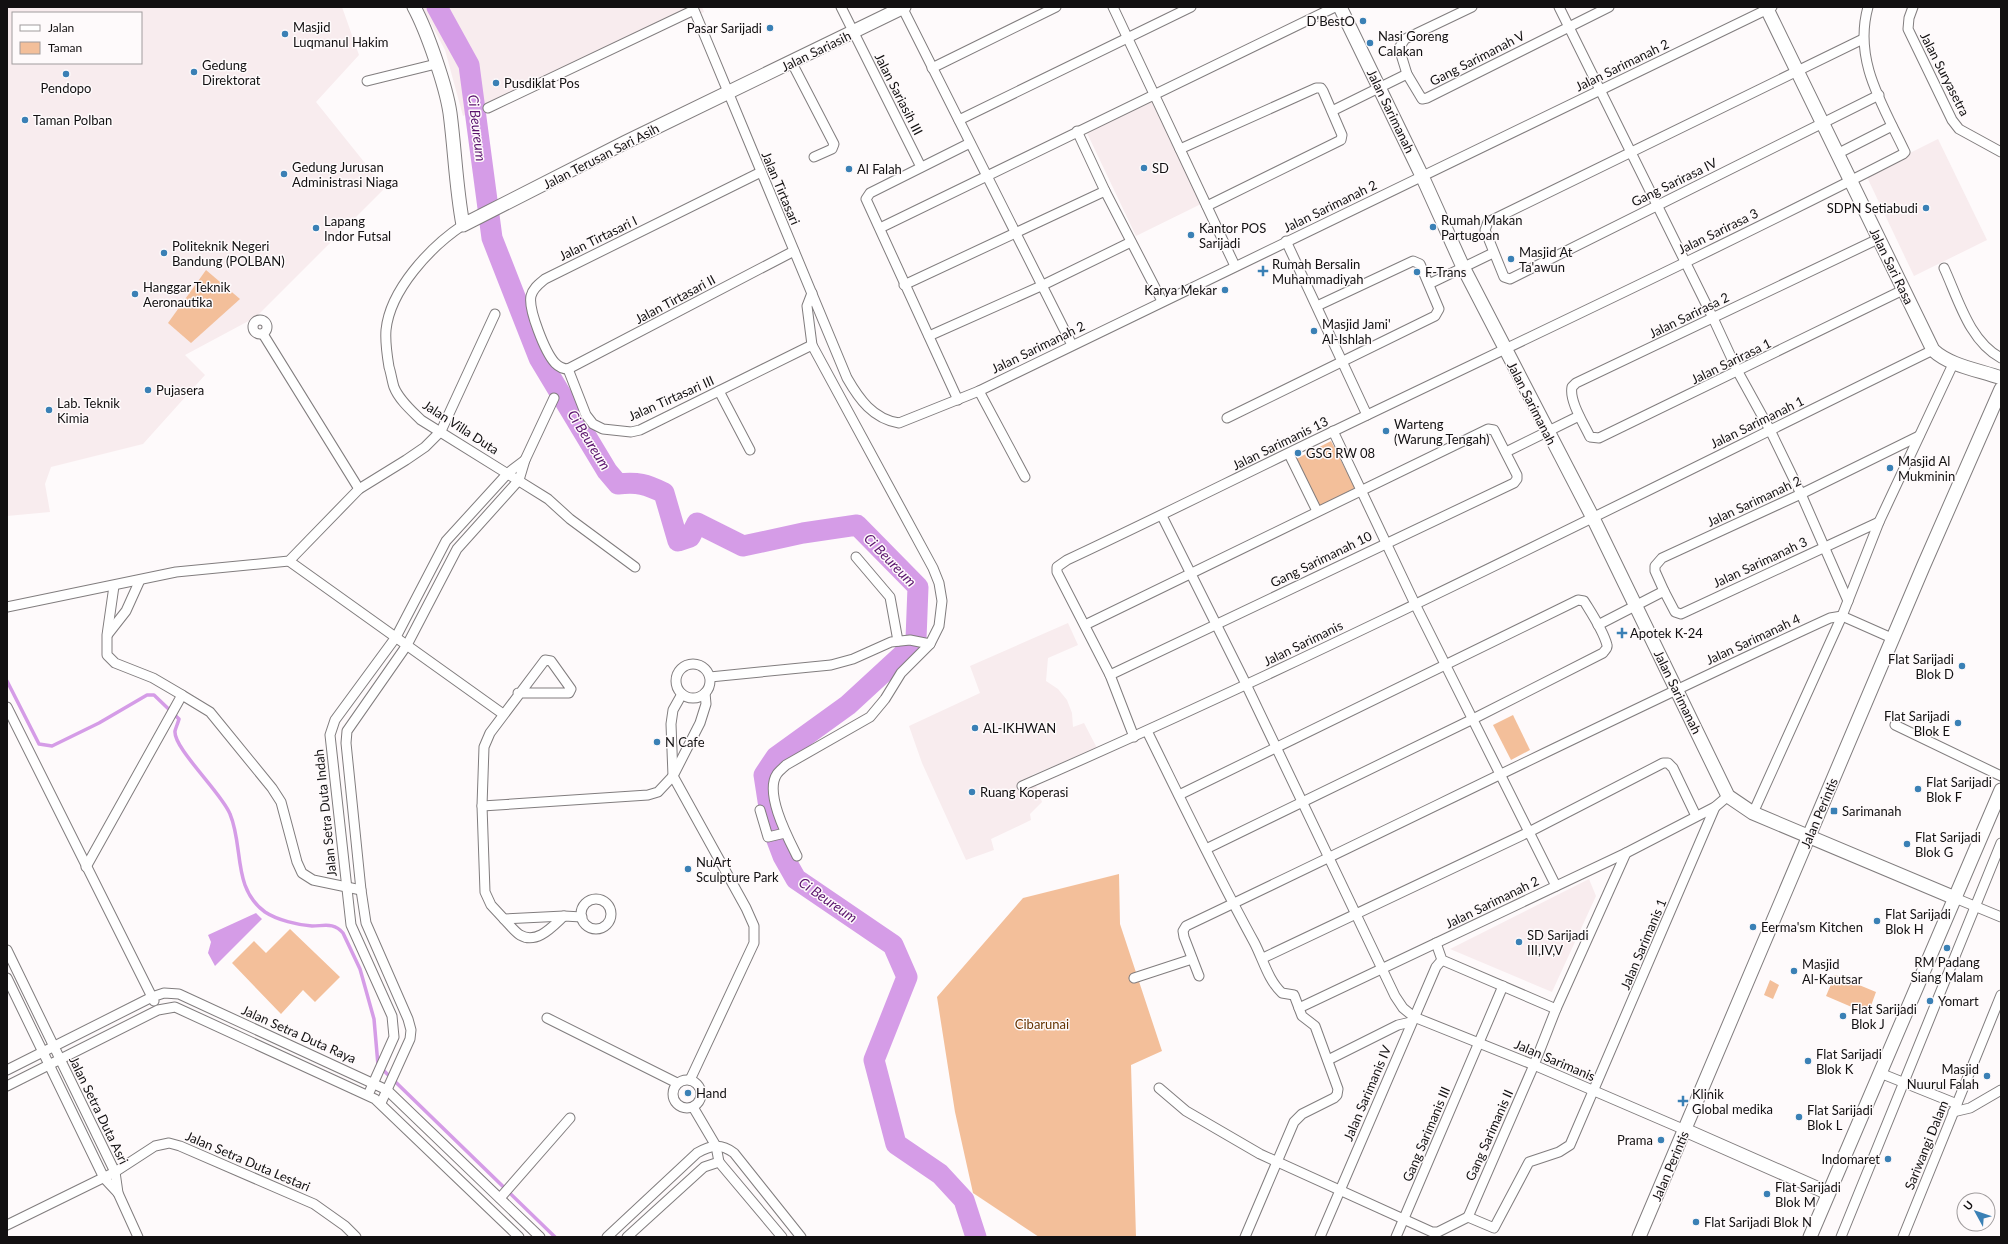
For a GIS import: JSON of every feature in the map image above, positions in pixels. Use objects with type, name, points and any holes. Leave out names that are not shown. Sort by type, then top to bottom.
[{"type":"street","points":[[414,7],[419,16],[436,64],[449,112],[463,225]]},
{"type":"street","name":"Jalan Sariasih III","points":[[841,7],[921,167]]},
{"type":"street","points":[[903,7],[932,68],[1072,345]]},
{"type":"street","name":"Jalan Sariasih","points":[[727,93],[853,33],[903,7]]},
{"type":"street","points":[[932,68],[1056,7]]},
{"type":"street","points":[[1112,7],[1235,266]]},
{"type":"street","points":[[959,120],[1191,7]]},
{"type":"street","points":[[880,228],[1154,93],[1335,7]]},
{"type":"street","name":"Jalan Sarimanah","points":[[1340,7],[1422,176],[1463,267],[1547,432],[1593,518],[1728,796]]},
{"type":"street","name":"Gang Sarimanah V","points":[[1472,7],[1405,39],[1399,48],[1407,74],[1422,98],[1427,98],[1607,7]]},
{"type":"street","points":[[1559,7],[1713,318],[1738,372],[1770,430],[1801,494],[1848,601]]},
{"type":"street","name":"Jalan Sarirasa 3","points":[[1505,350],[1905,153],[1892,126],[1867,65],[1863,39],[1868,7]]},
{"type":"street","name":"Jalan Suryasetra","points":[[1913,7],[1909,18],[1908,29],[1952,120],[1959,129],[2001,152]]},
{"type":"street","name":"Jalan Sari Rasa","points":[[1768,8],[1796,70],[1932,350]]},
{"type":"street","name":"Jalan Sarimanah 2","points":[[812,293],[847,378],[857,395],[879,417],[888,421],[899,423],[979,391],[1286,241],[1600,91],[1768,8]]},
{"type":"street","name":"Jalan Tirtasari","points":[[488,108],[694,10],[727,93],[812,293]]},
{"type":"street","name":"Gang Sarirasa IV","points":[[1863,39],[1796,70],[1488,222],[1485,230],[1493,253],[1504,277],[1510,279],[1879,95]]},
{"type":"street","points":[[792,62],[834,144],[832,149],[814,157]]},
{"type":"street","points":[[367,81],[436,64]]},
{"type":"street","points":[[1332,111],[1407,74]]},
{"type":"street","points":[[1180,149],[1316,88],[1322,89],[1342,135],[1340,140],[1207,206]]},
{"type":"street","name":"Jalan Terusan Sari Asih","points":[[463,225],[475,218],[496,210],[626,142],[727,93]]},
{"type":"street","points":[[1837,154],[1892,126]]},
{"type":"street","points":[[1077,131],[1105,191],[1162,301]]},
{"type":"street","points":[[958,400],[904,285],[867,201],[868,195],[970,143]]},
{"type":"street","name":"Jalan Tirtasari I","points":[[568,369],[560,367],[552,359],[538,328],[531,304],[534,290],[539,284],[552,276],[761,172]]},
{"type":"street","points":[[904,285],[1105,191]]},
{"type":"street","name":"Jalan Villa Duta","points":[[463,225],[438,245],[411,274],[398,294],[389,317],[386,331],[387,356],[394,388],[407,406],[421,420],[441,431],[548,499],[570,519],[635,567]]},
{"type":"street","name":"Jalan Sarirasa 2","points":[[1580,416],[1571,392],[1572,387],[1576,383],[1878,239]]},
{"type":"street","points":[[1286,241],[1367,415]]},
{"type":"street","points":[[929,336],[1041,286],[1131,242]]},
{"type":"street","name":"Jalan Tirtasari II","points":[[568,369],[794,251]]},
{"type":"street","points":[[1429,284],[1493,253]]},
{"type":"street","points":[[1227,418],[1435,316],[1439,309],[1420,264],[1413,261],[1317,306]]},
{"type":"street","points":[[1944,268],[1976,336],[1994,354],[2001,358]]},
{"type":"street","name":"Jalan Sarirasa 1","points":[[1580,416],[1590,436],[1599,438],[1738,372],[1903,290]]},
{"type":"street","points":[[797,856],[779,835],[774,783],[777,774],[786,765],[870,717],[885,699],[901,673],[930,644],[939,626],[942,601],[940,583],[933,568],[812,345],[807,306],[812,293]]},
{"type":"street","points":[[7,607],[176,572],[289,561],[359,489],[425,448],[441,431],[495,314]]},
{"type":"street","points":[[263,334],[359,489]]},
{"type":"street","name":"Jalan Tirtasari III","points":[[568,369],[586,415],[593,424],[603,429],[631,432],[640,430],[812,345]]},
{"type":"street","name":"Jalan Sarimanis 13","points":[[1085,625],[1057,572],[1057,567],[1067,560],[1162,516],[1333,431],[1505,350]]},
{"type":"street","points":[[1932,350],[1938,355],[1954,362],[2001,378]]},
{"type":"street","name":"Jalan Sarimanah 1","points":[[1593,518],[1932,350]]},
{"type":"street","points":[[1753,814],[1842,616],[1879,522],[1954,362]]},
{"type":"street","name":"Jalan Perintis","points":[[1639,1237],[1894,639],[1923,567],[2001,389]]},
{"type":"street","points":[[719,391],[750,450]]},
{"type":"street","points":[[979,391],[1025,477]]},
{"type":"street","points":[[381,1103],[410,1039],[411,1030],[408,1019],[366,923],[361,890],[346,743],[347,731],[407,645],[456,549],[518,480],[525,460],[554,398]]},
{"type":"street","points":[[1506,452],[1580,416]]},
{"type":"street","name":"Gang Sarimanah 10","points":[[1110,675],[1514,482],[1517,479],[1517,475],[1494,430],[1488,429],[1363,490]]},
{"type":"street","points":[[1333,431],[1363,490],[1415,604],[1556,886]]},
{"type":"street","name":"Jalan Sarimanah 2","points":[[1664,591],[1655,571],[1655,566],[1662,558],[1801,494],[1919,436]]},
{"type":"street","points":[[1289,454],[1317,511]]},
{"type":"street","name":"Jalan Setra Duta Indah","points":[[368,1095],[394,1037],[394,1027],[392,1016],[351,926],[330,735],[335,720],[396,637],[446,541],[508,473],[525,460]]},
{"type":"street","points":[[1134,737],[1110,675],[1085,625],[1317,511],[1363,490]]},
{"type":"street","points":[[1162,516],[1246,685],[1394,996],[1413,1019],[1398,1024],[1328,1060]]},
{"type":"street","name":"Jalan Sarimanis","points":[[1022,786],[1134,737],[1246,685],[1593,518]]},
{"type":"street","name":"Jalan Sarimanah 3","points":[[1664,591],[1675,612],[1681,614],[1879,522]]},
{"type":"street","points":[[856,557],[890,597],[898,641]]},
{"type":"street","points":[[289,561],[503,714]]},
{"type":"street","points":[[107,635],[126,611],[140,580]]},
{"type":"street","points":[[114,586],[107,635],[107,655],[114,663],[153,678],[210,712],[272,788],[281,802],[297,862],[302,873],[313,880],[361,890]]},
{"type":"street","points":[[1598,625],[1664,591]]},
{"type":"street","points":[[1179,795],[1580,600],[1584,602],[1598,625],[1607,645],[1607,649],[1603,653],[1473,719],[1206,850]]},
{"type":"street","points":[[1842,616],[1894,639]]},
{"type":"street","name":"Jalan Sarimanah 4","points":[[1329,858],[1676,688],[1830,618],[1842,616]]},
{"type":"street","points":[[710,677],[831,665],[853,659],[891,642],[910,640],[930,644]]},
{"type":"street","points":[[518,693],[568,693],[571,688],[551,661],[547,659],[518,693],[490,732],[484,747],[482,806],[485,892],[491,905],[522,936],[537,937],[564,916]]},
{"type":"street","points":[[697,665],[702,667],[710,677],[710,684],[705,693],[697,698],[691,698],[682,694],[679,689],[677,680],[682,669],[688,666],[697,665]]},
{"type":"street","points":[[482,806],[648,795],[658,792],[673,776],[700,723],[706,704],[705,693]]},
{"type":"street","points":[[682,694],[673,710],[672,717],[673,776],[746,908],[754,926],[754,943],[690,1080]]},
{"type":"street","points":[[86,867],[182,695]]},
{"type":"street","points":[[7,707],[158,1010]]},
{"type":"street","points":[[1895,725],[2001,776]]},
{"type":"street","points":[[1146,731],[1277,988],[1282,993],[1294,995],[1302,1016],[1314,1026],[1338,1089],[1337,1095],[1334,1098],[1302,1114],[1296,1119],[1244,1237]]},
{"type":"street","points":[[1263,958],[1529,832],[1663,763],[1668,763],[1673,768],[1696,816]]},
{"type":"street","points":[[1810,1237],[2001,790]]},
{"type":"street","points":[[1728,796],[1753,814],[2001,917]]},
{"type":"street","name":"Jalan Sarimanah 2","points":[[1299,1008],[1626,854],[1715,807],[1728,796]]},
{"type":"street","name":"Jalan Sarimanis 1","points":[[1495,1232],[1529,1162],[1559,1152],[1570,1145],[1715,807]]},
{"type":"street","points":[[760,810],[768,838],[779,835]]},
{"type":"street","points":[[1841,1237],[2001,843]]},
{"type":"street","name":"Gang Sarimanis II","points":[[1468,1217],[1534,1065],[1556,1008],[1626,854]]},
{"type":"street","points":[[1200,976],[1184,936],[1184,928],[1329,858]]},
{"type":"street","points":[[504,919],[564,916],[582,917]]},
{"type":"street","points":[[1436,943],[1442,960],[1556,1008]]},
{"type":"street","name":"Jalan Setra Duta Asri","points":[[7,950],[115,1172],[118,1193]]},
{"type":"street","points":[[1134,978],[1192,959]]},
{"type":"street","name":"Jalan Sarimanis IV","points":[[1320,1237],[1413,1019],[1436,967],[1442,960]]},
{"type":"street","points":[[8,980],[19,975]]},
{"type":"street","name":"Jalan Setra Duta Asri","points":[[8,980],[104,1178],[118,1193]]},
{"type":"street","name":"Gang Sarimanis III","points":[[1396,1237],[1504,986]]},
{"type":"street","name":"Jalan Setra Duta Raya","points":[[7,1070],[152,997],[164,993],[179,994],[374,1082],[387,1090],[540,1237]]},
{"type":"street","name":"Sariwangi Dalam","points":[[1903,1237],[2001,995]]},
{"type":"street","name":"Jalan Setra Duta Raya","points":[[7,1086],[158,1010],[166,1007],[179,1008],[368,1095],[381,1103],[519,1237]]},
{"type":"street","points":[[547,1018],[677,1083],[690,1080],[697,1084],[701,1094],[700,1099],[693,1107],[683,1108],[675,1103],[672,1094],[677,1083]]},
{"type":"street","name":"Jalan Sarimanis","points":[[1413,1019],[1479,1042],[1685,1130]]},
{"type":"street","points":[[1880,1073],[1904,1082],[1955,1108],[1970,1108],[2001,1090]]},
{"type":"street","points":[[1159,1088],[1186,1111],[1260,1154],[1434,1232],[1468,1217],[1495,1232]]},
{"type":"street","points":[[693,1107],[716,1146],[719,1162],[781,1236],[792,1226]]},
{"type":"street","points":[[500,1198],[570,1118]]},
{"type":"street","points":[[1685,1130],[1828,1193]]},
{"type":"street","name":"Jalan Setra Duta Lestari","points":[[7,1224],[104,1178],[162,1143],[174,1144],[314,1204],[345,1226],[356,1237]]},
{"type":"street","points":[[607,1237],[697,1153],[708,1147],[722,1145],[734,1153],[801,1237]]},
{"type":"street","points":[[627,1237],[704,1167],[719,1162]]},
{"type":"street","points":[[118,1193],[138,1237]]},
{"type":"shaded area","name":"Politeknik Negeri Bandung (POLBAN)","points":[[7,7],[342,7],[359,55],[316,102],[385,188],[256,317],[185,355],[205,375],[143,444],[51,467],[45,484],[50,512],[7,516]]},
{"type":"shaded area","name":"Pusdiklat Pos","points":[[422,7],[702,7],[704,12],[463,116],[445,50]]},
{"type":"shaded area","name":"SD","points":[[1152,101],[1201,204],[1136,236],[1087,133]]},
{"type":"shaded area","name":"SDPN Setiabudi","points":[[1938,139],[1987,240],[1914,276],[1866,175]]},
{"type":"shaded area","points":[[1068,623],[1078,645],[1048,658],[1046,681],[1058,689],[1067,700],[1072,713],[1073,727],[1084,723],[1097,748],[1032,775],[1042,802],[1030,814],[1031,820],[991,839],[994,850],[966,860],[922,763],[909,726],[980,693],[970,666]]},
{"type":"shaded area","name":"SD Sarijadi III,IV,V","points":[[1589,879],[1596,896],[1552,992],[1450,949]]},
{"type":"shaded area","points":[[256,913],[262,919],[215,966],[208,953],[211,942],[208,935]]},
{"type":"green space","points":[[206,270],[240,299],[191,343],[168,323]]},
{"type":"green space","points":[[1331,441],[1355,488],[1320,506],[1296,459]]},
{"type":"green space","points":[[1513,715],[1530,750],[1511,760],[1493,725]]},
{"type":"green space","name":"Cibarunai","points":[[1119,874],[1120,924],[1162,1051],[1131,1065],[1136,1237],[1039,1237],[973,1193],[955,1112],[937,997],[1023,898]]},
{"type":"green space","points":[[290,929],[340,977],[315,1002],[303,990],[281,1014],[232,963],[254,941],[266,953]]},
{"type":"green space","points":[[1835,975],[1876,992],[1868,1014],[1826,996]]},
{"type":"green space","points":[[1770,980],[1779,985],[1773,999],[1764,995]]},
{"type":"waterway","name":"Ci Beureum","points":[[437,7],[469,65],[492,238],[539,358],[607,471],[618,484],[642,484],[664,493],[678,541],[690,537],[697,523],[743,546],[803,533],[857,525],[918,587],[916,639],[911,647],[848,705],[776,757],[764,775],[772,827],[783,856],[796,879],[893,945],[907,977],[874,1060],[896,1144],[940,1174],[964,1200],[976,1237]]},
{"type":"waterway","points":[[7,681],[39,744],[52,746],[99,723],[147,695],[154,695],[179,719],[175,731],[176,739],[189,759],[218,795],[230,814],[237,840],[243,879],[255,902],[265,912],[281,920],[312,926],[329,925],[336,927],[343,933],[360,969],[374,1019],[378,1065],[555,1237]]},
{"type":"place","name":"D'BestO","points":[[1363,21]]},
{"type":"place","name":"Pasar Sarijadi","points":[[770,28]]},
{"type":"place","name":"Masjid Luqmanul Hakim","points":[[285,34]]},
{"type":"place","name":"Nasi Goreng Calakan","points":[[1370,43]]},
{"type":"place","name":"Gedung Direktorat","points":[[194,72]]},
{"type":"place","name":"Pendopo","points":[[66,74]]},
{"type":"place","name":"Pusdiklat Pos","points":[[496,83]]},
{"type":"place","name":"Taman Polban","points":[[25,120]]},
{"type":"place","name":"SD","points":[[1144,168]]},
{"type":"place","name":"Al Falah","points":[[849,169]]},
{"type":"place","name":"Gedung Jurusan Administrasi Niaga","points":[[284,174]]},
{"type":"place","name":"SDPN Setiabudi","points":[[1926,208]]},
{"type":"place","name":"Rumah Makan Partugoan","points":[[1433,227]]},
{"type":"place","name":"Lapang Indor Futsal","points":[[316,228]]},
{"type":"place","name":"Kantor POS Sarijadi","points":[[1191,235]]},
{"type":"place","name":"Politeknik Negeri Bandung (POLBAN)","points":[[164,253]]},
{"type":"place","name":"Masjid At Ta'awun","points":[[1511,259]]},
{"type":"place","name":"Rumah Bersalin Muhammadiyah","points":[[1263,271]]},
{"type":"place","name":"F-Trans","points":[[1417,272]]},
{"type":"place","name":"Karya Mekar","points":[[1225,290]]},
{"type":"place","name":"Hanggar Teknik Aeronautika","points":[[135,294]]},
{"type":"place","name":"Masjid Jami' Al-Ishlah","points":[[1314,331]]},
{"type":"place","name":"Pujasera","points":[[148,390]]},
{"type":"place","name":"Lab. Teknik Kimia","points":[[49,410]]},
{"type":"place","name":"Warteng (Warung Tengah)","points":[[1386,431]]},
{"type":"place","name":"GSG RW 08","points":[[1298,453]]},
{"type":"place","name":"Masjid Al Mukminin","points":[[1890,468]]},
{"type":"place","name":"Apotek K-24","points":[[1622,633]]},
{"type":"place","name":"Flat Sarijadi Blok D","points":[[1962,666]]},
{"type":"place","name":"Flat Sarijadi Blok E","points":[[1958,723]]},
{"type":"place","name":"AL-IKHWAN","points":[[975,728]]},
{"type":"place","name":"N Cafe","points":[[657,742]]},
{"type":"place","name":"Flat Sarijadi Blok F","points":[[1918,789]]},
{"type":"place","name":"Ruang Koperasi","points":[[972,792]]},
{"type":"place","name":"Sarimanah","points":[[1834,811]]},
{"type":"place","name":"Flat Sarijadi Blok G","points":[[1907,844]]},
{"type":"place","name":"NuArt Sculpture Park","points":[[688,869]]},
{"type":"place","name":"Flat Sarijadi Blok H","points":[[1877,921]]},
{"type":"place","name":"Eerma'sm Kitchen","points":[[1753,927]]},
{"type":"place","name":"SD Sarijadi III,IV,V","points":[[1519,942]]},
{"type":"place","name":"RM Padang Siang Malam","points":[[1947,948]]},
{"type":"place","name":"Masjid Al-Kautsar","points":[[1794,971]]},
{"type":"place","name":"Yomart","points":[[1930,1001]]},
{"type":"place","name":"Flat Sarijadi Blok J","points":[[1843,1016]]},
{"type":"place","name":"Flat Sarijadi Blok K","points":[[1808,1061]]},
{"type":"place","name":"Masjid Nuurul Falah","points":[[1987,1076]]},
{"type":"place","name":"Hand","points":[[688,1093]]},
{"type":"place","name":"Klinik Global medika","points":[[1683,1101]]},
{"type":"place","name":"Flat Sarijadi Blok L","points":[[1799,1117]]},
{"type":"place","name":"Prama","points":[[1661,1140]]},
{"type":"place","name":"Indomaret","points":[[1888,1159]]},
{"type":"place","name":"Flat Sarijadi Blok M","points":[[1767,1194]]},
{"type":"place","name":"Flat Sarijadi Blok N","points":[[1696,1222]]}]
